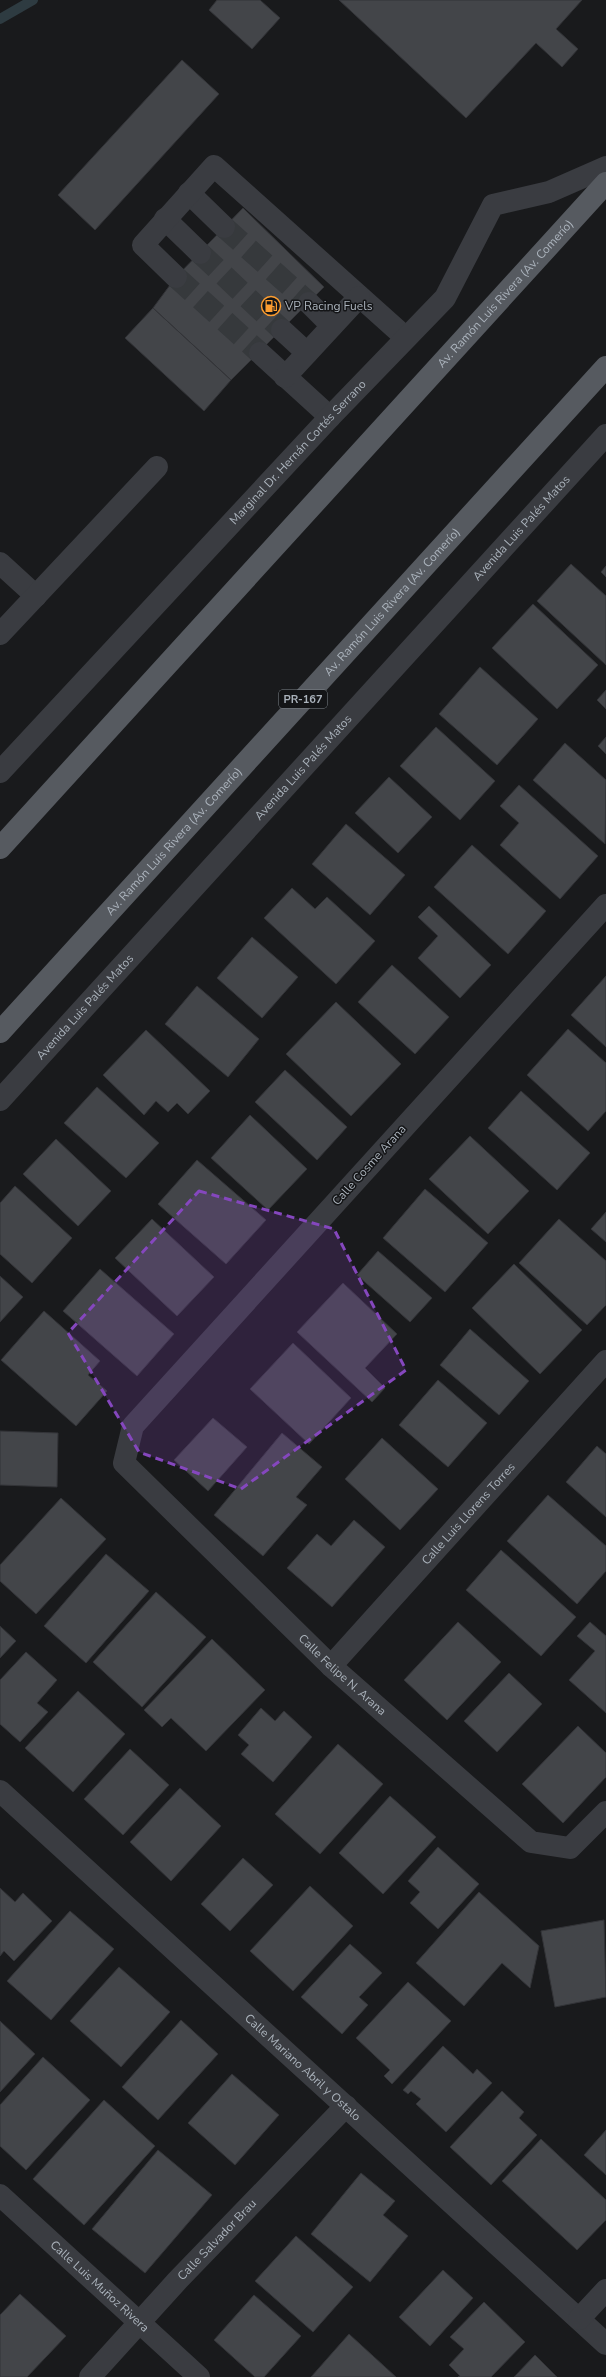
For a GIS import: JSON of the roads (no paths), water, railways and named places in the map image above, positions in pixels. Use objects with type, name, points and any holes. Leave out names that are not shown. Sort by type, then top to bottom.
[{"type":"main road","name":"Av. Ramón Luis Rivera (Av. Comerío)","points":[[0,848],[606,183]]},
{"type":"main road","name":"Av. Ramón Luis Rivera (Av. Comerío)","points":[[0,1032],[606,367]]},
{"type":"street","points":[[176,277],[143,245],[214,166],[359,297],[406,337]]},
{"type":"street","name":"Marginal Dr. Hernán Cortés Serrano","points":[[0,772],[406,337],[445,298],[493,205],[549,192],[606,167]]},
{"type":"street","points":[[189,193],[224,227]]},
{"type":"street","points":[[165,219],[200,253]]},
{"type":"street","points":[[286,377],[359,297]]},
{"type":"street","points":[[309,303],[332,326]]},
{"type":"street","points":[[282,330],[307,353]]},
{"type":"street","points":[[260,353],[330,418]]},
{"type":"street","name":"Avenida Luis Palés Matos","points":[[0,1100],[606,435]]},
{"type":"street","points":[[0,634],[157,467]]},
{"type":"street","points":[[0,563],[36,596]]},
{"type":"street","name":"Calle Cosme Arana","points":[[133,1426],[606,905]]},
{"type":"street","name":"Calle Luis Llorens Torres","points":[[331,1666],[606,1361]]},
{"type":"street","name":"Calle Felipe N. Arana","points":[[133,1426],[124,1463],[331,1666],[531,1842],[570,1848],[606,1812]]},
{"type":"street","name":"Calle Mariano Abril y Ostalo","points":[[0,1792],[606,2344]]},
{"type":"street","name":"Calle Salvador Brau","points":[[90,2377],[177,2281],[346,2106]]},
{"type":"street","name":"Calle Luis Muñoz Rivera","points":[[0,2195],[199,2377]]},
{"type":"street","points":[[579,2319],[606,2290]]},
{"type":"waterway","points":[[0,19],[33,0]]},
{"type":"tunnel","points":[[224,227],[309,303]]},
{"type":"tunnel","points":[[200,253],[282,330]]},
{"type":"tunnel","points":[[176,277],[260,353]]},
{"type":"place","name":"VP Racing Fuels","points":[[271,306]]}]
